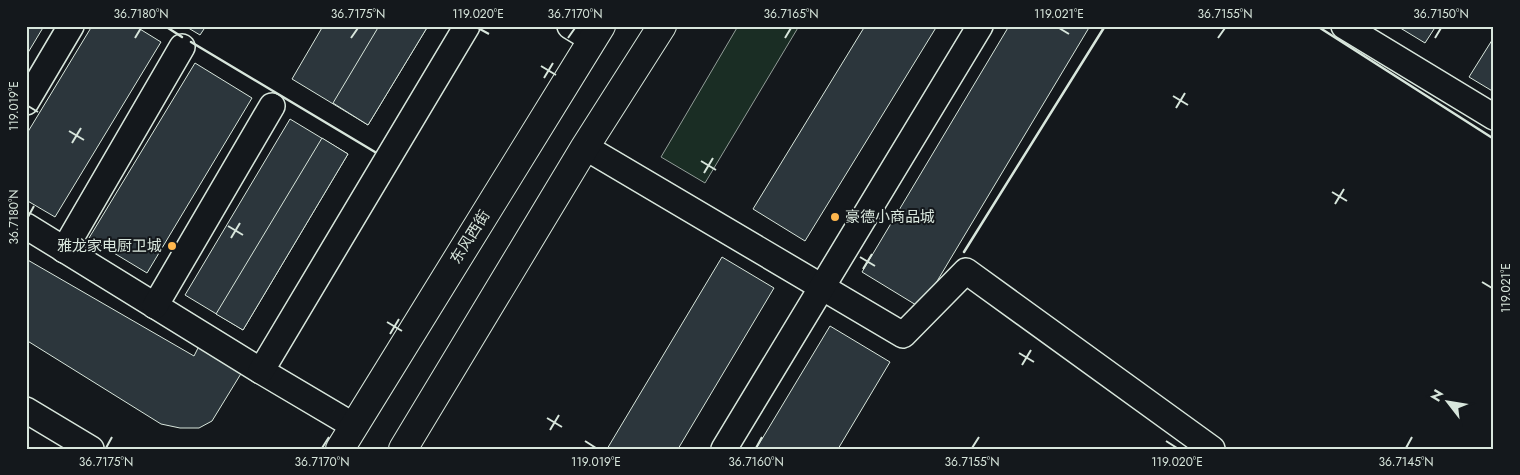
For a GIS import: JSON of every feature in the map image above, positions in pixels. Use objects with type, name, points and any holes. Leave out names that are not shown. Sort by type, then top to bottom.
[{"type":"main road","points":[[403,449],[585,147],[662,26]]},
{"type":"main road","name":"东风西街","points":[[347,437],[588,31]]},
{"type":"street","points":[[26,102],[72,26]]},
{"type":"street","points":[[261,371],[467,26]]},
{"type":"street","points":[[724,449],[980,26]]},
{"type":"street","points":[[1344,26],[1494,117]]},
{"type":"street","points":[[64,250],[182,47]]},
{"type":"street","points":[[155,306],[272,106]]},
{"type":"street","points":[[585,147],[902,335],[966,271],[1212,449]]},
{"type":"street","points":[[26,226],[261,371],[347,437]]},
{"type":"street","points":[[26,410],[75,445]]},
{"type":"green space","points":[[738,26],[799,26],[705,183],[661,157]]},
{"type":"building","points":[[26,26],[44,26],[26,56]]},
{"type":"building","points":[[92,26],[135,26],[161,42],[55,217],[26,200],[26,135]]},
{"type":"building","points":[[185,26],[206,26],[200,35]]},
{"type":"building","points":[[323,26],[428,26],[368,125],[292,79]]},
{"type":"building","points":[[379,26],[428,26],[368,125],[333,103]]},
{"type":"building","points":[[865,26],[937,26],[805,241],[753,209]]},
{"type":"building","points":[[1009,26],[1090,26],[921,308],[862,272]]},
{"type":"building","points":[[1397,26],[1436,26],[1425,43]]},
{"type":"building","points":[[1494,37],[1494,92],[1469,77]]},
{"type":"building","points":[[195,63],[252,98],[147,273],[89,238]]},
{"type":"building","points":[[290,119],[348,154],[243,330],[185,295]]},
{"type":"building","points":[[322,138],[348,154],[243,330],[216,314]]},
{"type":"building","points":[[722,257],[774,288],[678,449],[607,449]]},
{"type":"building","points":[[26,259],[194,356],[199,346],[242,372],[212,421],[199,428],[180,428],[161,424],[26,340]]},
{"type":"building","points":[[830,326],[890,362],[838,449],[756,449]]},
{"type":"wall","points":[[165,26],[182,37]]},
{"type":"wall","points":[[964,252],[1105,26]]},
{"type":"wall","points":[[1317,26],[1494,139]]},
{"type":"wall","points":[[191,42],[375,152]]},
{"type":"place","name":"豪德小商品城","points":[[835,217]]},
{"type":"place","name":"雅龙家电厨卫城","points":[[172,246]]}]
